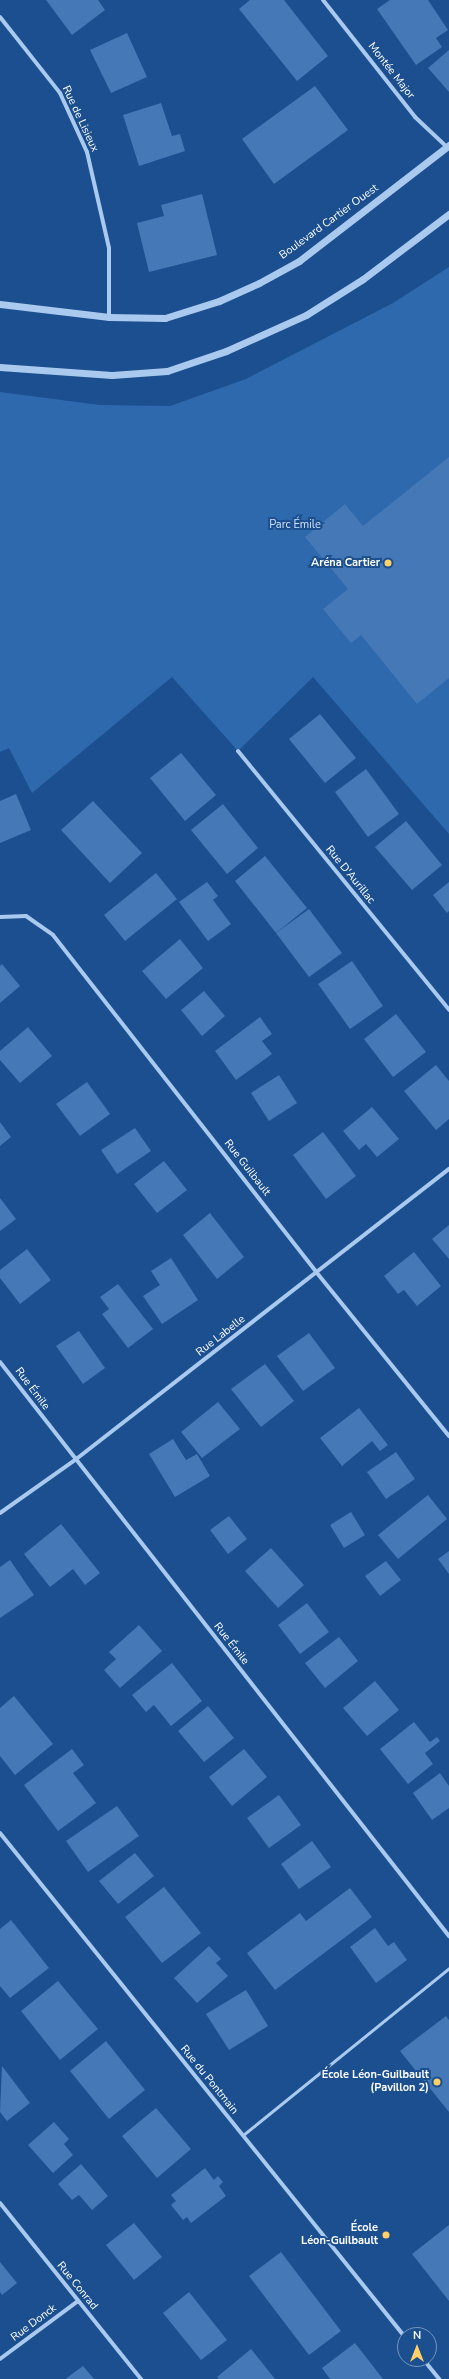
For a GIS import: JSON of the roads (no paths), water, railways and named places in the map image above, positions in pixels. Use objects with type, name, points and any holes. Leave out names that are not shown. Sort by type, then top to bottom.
[{"type":"street","name":"Montée Major","points":[[323,0],[415,117],[448,147]]},
{"type":"street","name":"Rue de Lisieux","points":[[0,17],[60,93],[87,152],[109,248],[109,317]]},
{"type":"street","name":"Boulevard Cartier Ouest","points":[[0,304],[109,317],[165,318],[219,301],[260,283],[299,261],[448,147]]},
{"type":"street","points":[[0,367],[112,375],[166,371],[204,359],[306,315],[363,279],[449,214]]},
{"type":"street","name":"Rue D'Aurillac","points":[[238,752],[449,1010]]},
{"type":"street","name":"Rue Guilbault","points":[[0,917],[26,916],[53,935],[318,1273],[449,1436]]},
{"type":"street","name":"Rue Labelle","points":[[0,1513],[75,1460],[318,1273],[449,1169]]},
{"type":"street","name":"Rue Émile","points":[[0,1362],[75,1460],[449,1936]]},
{"type":"street","name":"Rue du Pontmain","points":[[0,1833],[397,2327]]},
{"type":"street","name":"Rue Conrad","points":[[0,2203],[141,2379]]},
{"type":"street","name":"Rue Donck","points":[[0,2359],[78,2301]]},
{"type":"street","points":[[429,2367],[439,2379]]},
{"type":"lane","points":[[243,2135],[449,1968]]},
{"type":"place","name":"Aréna Cartier","points":[[388,563]]},
{"type":"place","name":"École Léon-Guilbault (Pavillon 2)","points":[[437,2082]]},
{"type":"place","name":"École Léon-Guilbault","points":[[386,2235]]},
{"type":"park label","name":"Parc Émile","points":[[295,525]]}]
